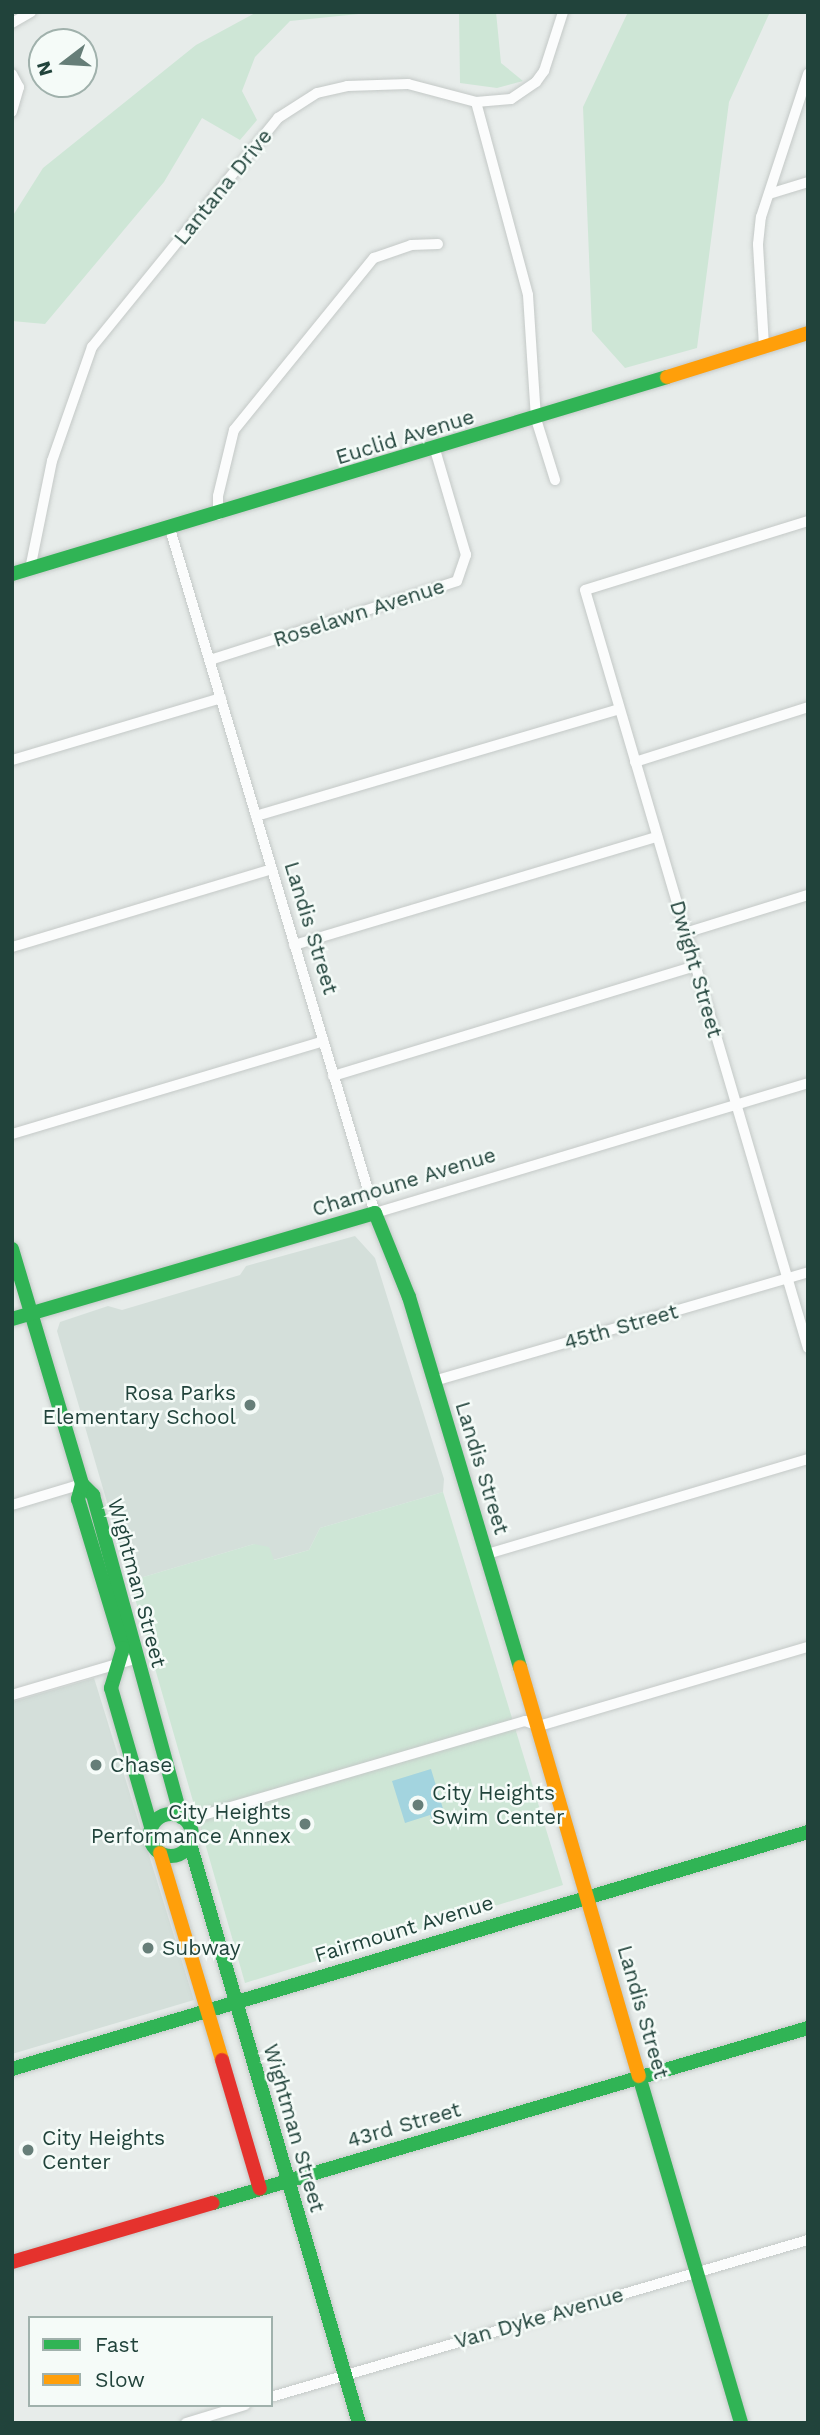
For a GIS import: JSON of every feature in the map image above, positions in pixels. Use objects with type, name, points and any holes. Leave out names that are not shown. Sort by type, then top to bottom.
[{"type":"main road","name":"Euclid Avenue","points":[[12,574],[170,530],[435,450],[808,333]]},
{"type":"main road","name":"Chamoune Avenue","points":[[12,1319],[375,1213]]},
{"type":"main road","name":"Landis Street","points":[[375,1213],[409,1297],[487,1554],[741,2423]]},
{"type":"main road","name":"Wightman Street","points":[[12,1249],[82,1484],[93,1495],[184,1818],[192,1832],[190,1844],[359,2423]]},
{"type":"main road","name":"Wightman Street","points":[[82,1484],[78,1499],[123,1648],[121,1663],[111,1688],[151,1827],[150,1840],[160,1853],[260,2189]]},
{"type":"main road","points":[[151,1827],[161,1816],[184,1818]]},
{"type":"main road","name":"Fairmount Avenue","points":[[12,2069],[808,1832]]},
{"type":"main road","points":[[160,1853],[180,1854],[190,1844]]},
{"type":"main road","name":"43rd Street","points":[[12,2262],[808,2028]]},
{"type":"street","points":[[12,23],[31,12]]},
{"type":"street","name":"Lantana Drive","points":[[30,569],[52,461],[92,347],[278,118],[317,93],[347,86],[408,84],[476,102],[511,99],[536,82],[563,12]]},
{"type":"street","points":[[12,74],[19,88],[12,112]]},
{"type":"street","points":[[764,346],[758,244],[769,194],[808,74]]},
{"type":"street","points":[[476,102],[528,295],[536,419],[555,481]]},
{"type":"street","points":[[769,194],[808,182]]},
{"type":"street","points":[[218,515],[228,443],[243,419],[374,258],[411,246],[438,244]]},
{"type":"street","name":"Roselawn Avenue","points":[[210,660],[457,580],[466,555],[435,450]]},
{"type":"street","name":"Dwight Street","points":[[808,521],[585,590],[808,1348]]},
{"type":"street","name":"Landis Street","points":[[170,530],[375,1213]]},
{"type":"street","points":[[12,760],[221,698]]},
{"type":"street","points":[[635,762],[808,707]]},
{"type":"street","points":[[256,816],[620,709]]},
{"type":"street","points":[[294,945],[657,837]]},
{"type":"street","points":[[12,947],[272,869]]},
{"type":"street","points":[[685,933],[808,895]]},
{"type":"street","points":[[333,1076],[695,966]]},
{"type":"street","points":[[12,1134],[323,1041]]},
{"type":"street","name":"Chamoune Avenue","points":[[375,1213],[808,1083]]},
{"type":"street","name":"45th Street","points":[[434,1381],[808,1272]]},
{"type":"street","points":[[487,1554],[808,1459]]},
{"type":"street","points":[[12,1505],[82,1484]]},
{"type":"street","points":[[184,1818],[525,1721],[538,1726],[808,1647]]},
{"type":"street","points":[[12,1695],[138,1658]]},
{"type":"street","name":"Van Dyke Avenue","points":[[273,2396],[808,2240]]},
{"type":"street","points":[[186,2423],[238,2407]]},
{"type":"shaded area","name":"Rosa Parks Elementary School","points":[[355,1236],[375,1258],[444,1479],[443,1492],[320,1528],[309,1550],[273,1560],[254,1544],[130,1581],[57,1331],[60,1322],[108,1306],[122,1310],[240,1275],[246,1266]]},
{"type":"shaded area","points":[[94,1678],[194,2000],[12,2054],[12,1702]]},
{"type":"green space","points":[[257,12],[378,12],[290,21],[255,57],[242,91],[257,120],[240,140],[202,118],[164,182],[45,324],[12,321],[12,217],[43,168],[196,45]]},
{"type":"green space","points":[[459,12],[496,12],[501,63],[523,81],[497,88],[460,83]]},
{"type":"green space","points":[[628,12],[770,12],[729,102],[697,348],[625,368],[592,331],[583,107]]},
{"type":"green space","points":[[443,1492],[563,1885],[245,1983],[130,1581],[254,1544],[269,1547],[274,1560],[309,1550],[320,1528]]},
{"type":"water","points":[[431,1769],[447,1822],[434,1826],[430,1815],[405,1823],[392,1781]]},
{"type":"traffic: fast","points":[[12,574],[667,377]]},
{"type":"traffic: fast","points":[[12,1319],[375,1213],[409,1297],[520,1667]]},
{"type":"traffic: fast","points":[[12,1249],[82,1484],[93,1495],[181,1817]]},
{"type":"traffic: fast","points":[[82,1484],[78,1499],[123,1648],[111,1688],[151,1827]]},
{"type":"traffic: fast","points":[[171,1814],[186,1820],[192,1835],[186,1850],[171,1856],[156,1850],[150,1835],[156,1820],[171,1814]]},
{"type":"traffic: fast","points":[[12,2069],[808,1832]]},
{"type":"traffic: fast","points":[[190,1844],[359,2423]]},
{"type":"traffic: fast","points":[[213,2203],[808,2028]]},
{"type":"traffic: fast","points":[[639,2076],[741,2423]]},
{"type":"traffic: slow","points":[[667,377],[808,333]]},
{"type":"traffic: slow","points":[[520,1667],[639,2076]]},
{"type":"traffic: slow","points":[[160,1853],[222,2060]]},
{"type":"traffic: jam","points":[[222,2060],[260,2189]]},
{"type":"traffic: jam","points":[[12,2262],[213,2203]]},
{"type":"place","name":"Rosa Parks Elementary School","points":[[250,1405]]},
{"type":"place","name":"Chase","points":[[96,1765]]},
{"type":"place","name":"City Heights Swim Center","points":[[418,1805]]},
{"type":"place","name":"City Heights Performance Annex","points":[[305,1824]]},
{"type":"place","name":"Subway","points":[[148,1948]]},
{"type":"place","name":"City Heights Center","points":[[28,2150]]}]
